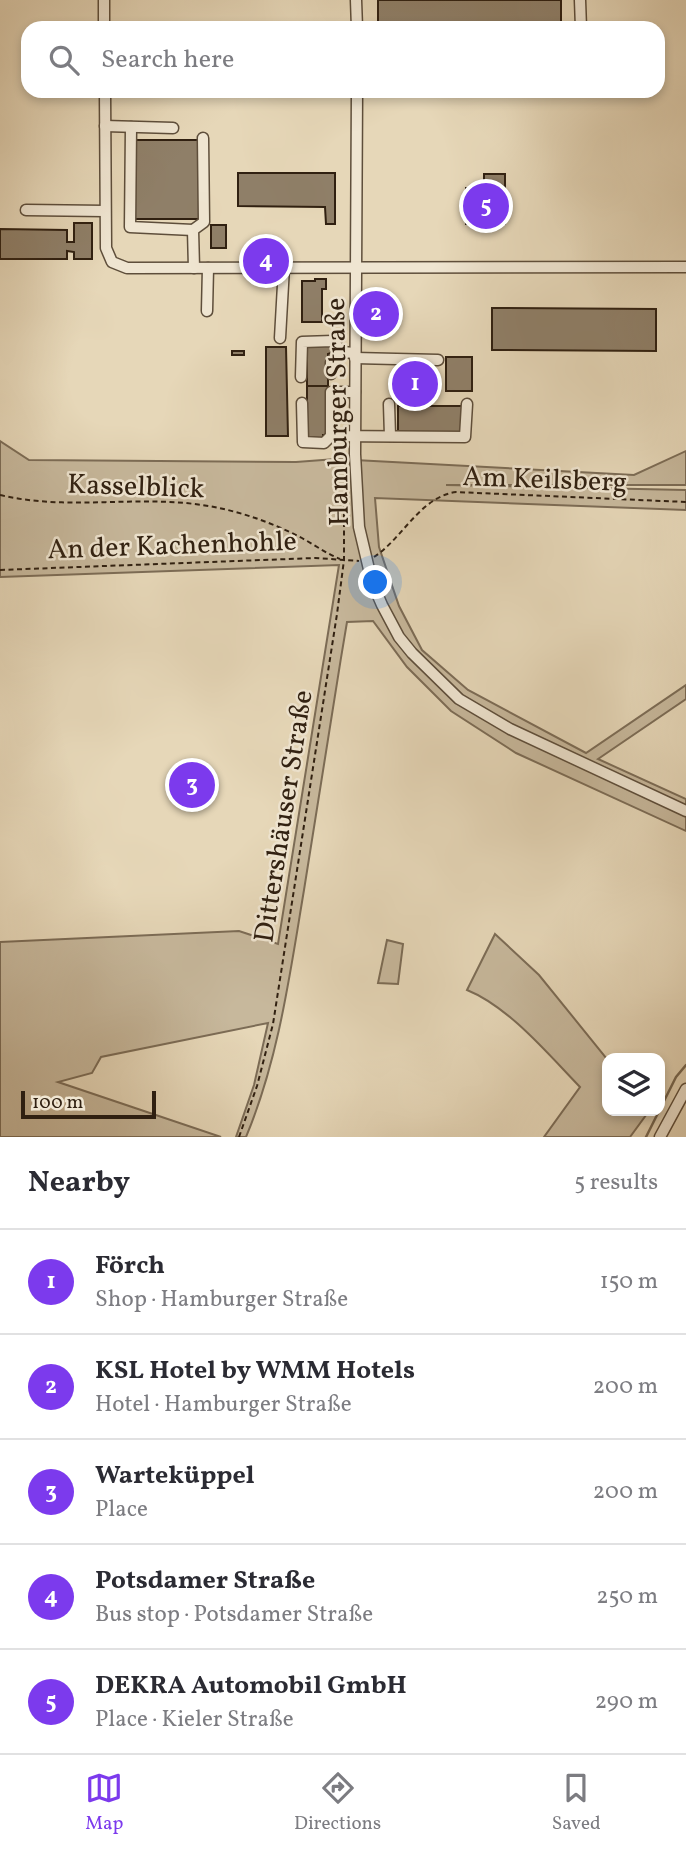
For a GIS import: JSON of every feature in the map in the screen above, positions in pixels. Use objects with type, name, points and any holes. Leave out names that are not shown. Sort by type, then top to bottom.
[{"type":"street","points":[[104,0],[104,21]]},
{"type":"street","points":[[356,0],[357,21]]},
{"type":"street","points":[[580,0],[581,21]]},
{"type":"street","points":[[105,98],[106,248],[112,262],[127,268],[686,267]]},
{"type":"street","name":"Hamburger Straße","points":[[357,98],[355,436],[359,527],[366,560],[382,605],[399,636],[426,668],[459,699],[510,729],[686,811]]},
{"type":"street","points":[[105,126],[173,128]]},
{"type":"street","points":[[131,127],[130,227],[194,230],[204,222],[203,138]]},
{"type":"street","points":[[26,211],[105,211]]},
{"type":"street","points":[[194,230],[194,268]]},
{"type":"street","points":[[280,338],[284,267]]},
{"type":"street","points":[[207,311],[208,268]]},
{"type":"street","points":[[301,377],[302,342],[333,341],[342,352],[355,355],[438,360]]},
{"type":"street","points":[[331,374],[331,362],[342,352]]},
{"type":"street","points":[[302,403],[303,442],[324,443],[331,436],[331,392],[355,392]]},
{"type":"street","points":[[389,404],[390,436]]},
{"type":"street","points":[[331,436],[465,437],[467,404]]},
{"type":"street","points":[[660,1137],[686,1089]]},
{"type":"path","name":"Am Keilsberg","points":[[366,560],[382,551],[424,508],[444,494],[456,492],[686,502]]},
{"type":"path","name":"Kasselblick","points":[[0,495],[84,503],[184,502],[225,509],[284,529],[344,560]]},
{"type":"path","name":"Dittershäuser Straße","points":[[239,1137],[257,1086],[273,1024],[344,560],[344,498]]},
{"type":"path","name":"An der Kachenhohle","points":[[0,570],[301,559],[344,560]]},
{"type":"path","points":[[344,560],[366,560]]},
{"type":"shaded area","points":[[0,441],[29,460],[296,462],[336,459],[634,475],[686,451],[686,485],[446,485],[686,490],[686,510],[375,498],[379,547],[399,606],[422,650],[468,690],[586,753],[686,685],[686,699],[598,759],[686,799],[686,831],[516,753],[451,711],[407,667],[373,621],[347,622],[282,1015],[267,1077],[246,1137],[236,1137],[254,1085],[268,1023],[101,1057],[92,1073],[58,1082],[221,1137],[0,1137],[0,942],[239,931],[278,944],[339,565],[0,577]]},
{"type":"shaded area","points":[[495,934],[539,975],[602,1053],[602,1116],[645,1116],[630,1137],[544,1137],[580,1087],[513,1019],[467,990]]},
{"type":"shaded area","points":[[387,940],[403,944],[398,984],[378,983]]},
{"type":"building","points":[[378,0],[561,0],[561,21],[378,21]]},
{"type":"building","points":[[133,140],[200,140],[200,219],[133,219]]},
{"type":"building","points":[[238,173],[335,173],[335,224],[326,224],[325,207],[238,206]]},
{"type":"building","points":[[484,174],[505,174],[505,224],[466,224],[466,188],[484,188]]},
{"type":"building","points":[[74,223],[92,223],[92,259],[74,259],[74,252],[67,251],[67,259],[0,259],[0,229],[67,230],[67,242],[74,242]]},
{"type":"building","points":[[211,225],[226,225],[226,248],[211,248]]},
{"type":"building","points":[[326,279],[326,289],[322,289],[322,322],[302,322],[302,281]]},
{"type":"building","points":[[492,308],[656,309],[656,351],[492,350]]},
{"type":"building","points":[[307,345],[331,346],[331,353],[328,354],[328,386],[307,386]]},
{"type":"building","points":[[266,347],[286,347],[288,436],[266,436]]},
{"type":"building","points":[[232,351],[244,351],[244,355],[232,355]]},
{"type":"building","points":[[446,357],[472,357],[472,391],[446,391]]},
{"type":"building","points":[[398,370],[432,370],[432,397],[398,397]]},
{"type":"building","points":[[307,386],[328,386],[328,435],[323,435],[323,438],[307,438]]},
{"type":"building","points":[[398,406],[463,406],[463,434],[398,434]]},
{"type":"waterway","points":[[646,1137],[676,1077],[686,1065]]},
{"type":"place","name":"DEKRA Automobil GmbH","points":[[486,206]]},
{"type":"place","name":"Potsdamer Straße","points":[[266,261]]},
{"type":"place","name":"KSL Hotel by WMM Hotels","points":[[376,314]]},
{"type":"place","name":"Förch","points":[[415,384]]},
{"type":"place","name":"Warteküppel","points":[[192,785]]}]
